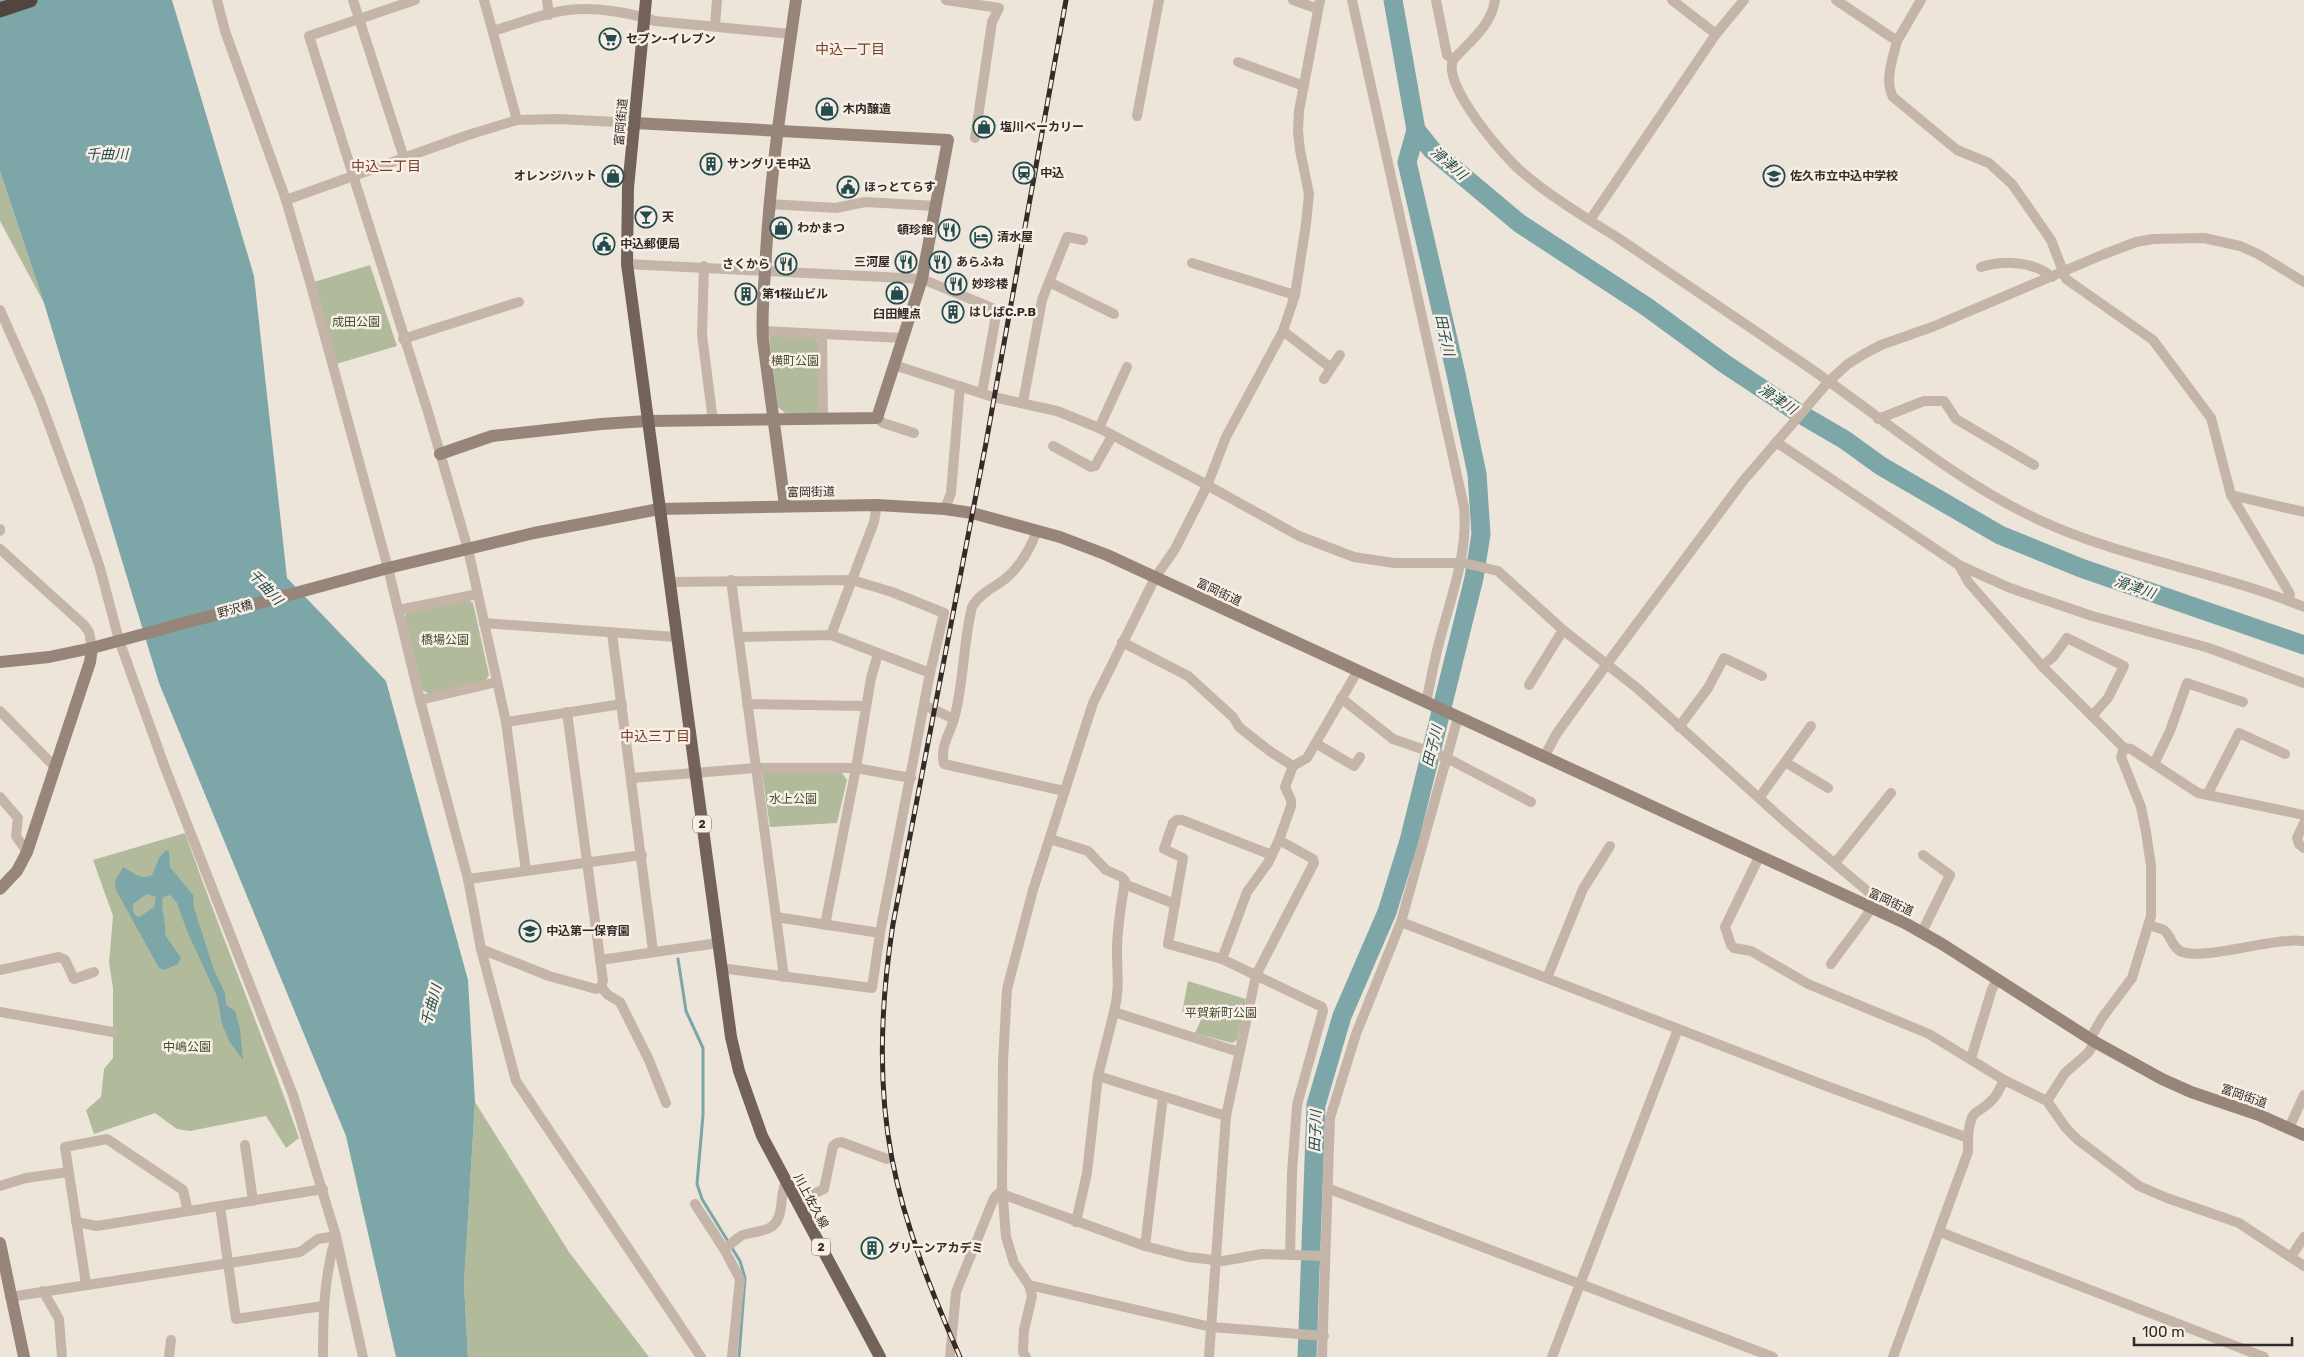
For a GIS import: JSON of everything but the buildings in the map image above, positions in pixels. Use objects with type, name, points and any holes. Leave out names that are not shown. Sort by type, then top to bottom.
[{"type":"highway","points":[[0,10],[30,0]]},
{"type":"main road","name":"富岡街道","points":[[646,0],[628,188],[627,264],[659,509],[877,505],[945,509],[972,513],[1037,530],[1098,552],[1759,857],[1874,908],[1922,932],[2092,1040],[2191,1092],[2259,1115],[2304,1135]]},
{"type":"main road","points":[[785,506],[763,331],[769,204],[776,129],[796,0]]},
{"type":"main road","points":[[440,454],[492,436],[647,421],[877,418],[922,279],[948,140],[635,122]]},
{"type":"main road","name":"野沢橋","points":[[0,662],[49,657],[92,648],[384,569],[468,549],[659,509]]},
{"type":"main road","name":"2","points":[[659,509],[721,968]]},
{"type":"main road","points":[[0,889],[17,871],[26,852],[90,662],[92,648]]},
{"type":"main road","name":"川上佐久線","points":[[721,968],[730,1037],[739,1071],[762,1136],[880,1357]]},
{"type":"main road","points":[[0,1243],[24,1357]]},
{"type":"street","points":[[217,0],[225,31],[286,200],[384,569],[399,610],[420,700],[468,879],[481,949],[516,1080],[702,1357]]},
{"type":"street","points":[[353,0],[404,158]]},
{"type":"street","points":[[415,0],[309,36],[468,549],[506,722],[526,871]]},
{"type":"street","points":[[484,0],[517,120]]},
{"type":"street","points":[[547,0],[549,15]]},
{"type":"street","points":[[715,26],[717,0]]},
{"type":"street","points":[[946,0],[1001,4],[992,22],[975,138]]},
{"type":"street","points":[[1137,116],[1159,0]]},
{"type":"street","points":[[1026,1357],[1023,1352],[1024,1330],[1032,1296],[1028,1285],[1014,1263],[1006,1237],[1002,1194],[1003,1062],[1008,990],[1033,890],[1093,703],[1155,578],[1174,549],[1207,486],[1226,437],[1283,331],[1295,295],[1309,194],[1298,131],[1319,4],[1292,0]]},
{"type":"street","points":[[1352,0],[1461,487],[1466,526],[1463,563],[1441,635],[1430,705]]},
{"type":"street","points":[[1436,0],[1447,55],[1453,60]]},
{"type":"street","points":[[1495,0],[1494,9],[1487,24],[1453,60],[1451,67],[1461,92],[1480,126],[1523,173],[1878,419],[2000,500],[2037,519],[2084,539],[2304,607]]},
{"type":"street","points":[[1672,0],[1716,34]]},
{"type":"street","points":[[1590,220],[1716,34],[1744,0]]},
{"type":"street","points":[[1836,0],[1897,41]]},
{"type":"street","points":[[1921,0],[1897,41],[1889,78],[1889,90],[1893,97],[1957,150],[1989,163],[2012,184],[2051,240],[2060,258],[2062,273],[2071,283],[2153,340],[2194,392],[2211,418],[2231,495],[2290,594],[2289,601]]},
{"type":"street","points":[[493,31],[549,15],[581,10],[644,17],[655,21],[791,34]]},
{"type":"street","points":[[1238,62],[1304,86]]},
{"type":"street","points":[[286,200],[353,175],[517,120],[580,119],[635,122]]},
{"type":"street","points":[[769,204],[836,208],[865,202],[936,206]]},
{"type":"street","points":[[1023,402],[1042,300],[1067,237],[1083,240]]},
{"type":"street","points":[[1544,757],[1557,733],[1743,481],[1827,382],[1848,364],[1881,345],[1932,327],[2136,242],[2188,237],[2204,238],[2240,246],[2258,254],[2304,282]]},
{"type":"street","points":[[1192,263],[1295,295]]},
{"type":"street","points":[[1981,267],[1995,263],[2033,266],[2044,270],[2052,277]]},
{"type":"street","points":[[627,264],[704,266],[922,279],[997,310],[982,393]]},
{"type":"street","points":[[704,266],[702,335],[713,421]]},
{"type":"street","points":[[1049,282],[1114,314]]},
{"type":"street","points":[[403,339],[519,302]]},
{"type":"street","points":[[0,310],[40,400],[100,568],[119,640],[208,879],[289,1086],[323,1189],[336,1236],[362,1357]]},
{"type":"street","points":[[763,331],[902,338]]},
{"type":"street","points":[[1283,331],[1331,368]]},
{"type":"street","points":[[822,334],[823,418]]},
{"type":"street","points":[[1324,379],[1340,354]]},
{"type":"street","points":[[894,365],[982,393],[1057,411],[1099,428],[1298,536],[1354,557],[1394,563],[1463,563],[1498,571],[1563,630],[1608,663],[1678,727],[1871,894],[1875,901],[1874,908],[1865,917],[1830,964]]},
{"type":"street","points":[[1099,428],[1128,367]]},
{"type":"street","points":[[945,509],[951,493],[960,386]]},
{"type":"street","points":[[1878,419],[1924,401],[1944,401],[1956,418],[2034,465]]},
{"type":"street","points":[[877,418],[914,433]]},
{"type":"street","points":[[1052,446],[1091,467],[1095,466],[1112,436]]},
{"type":"street","points":[[1777,441],[1959,565],[2047,602],[2209,648],[2304,683]]},
{"type":"street","points":[[2231,495],[2304,512]]},
{"type":"street","points":[[830,635],[874,522],[877,505]]},
{"type":"street","points":[[1037,530],[1020,563],[1004,579],[976,599],[972,607],[954,720],[942,747],[944,764],[1064,791]]},
{"type":"street","points":[[0,549],[84,625],[89,632],[92,648]]},
{"type":"street","points":[[1959,565],[1969,583],[2042,666],[2124,748],[2131,749],[2191,790],[2304,815]]},
{"type":"street","points":[[731,580],[784,976]]},
{"type":"street","points":[[669,582],[852,580],[892,592],[944,613],[930,673],[880,934],[872,988],[721,968]]},
{"type":"street","points":[[399,610],[478,594]]},
{"type":"street","points":[[484,623],[676,637]]},
{"type":"street","points":[[1529,685],[1563,630]]},
{"type":"street","points":[[612,632],[653,952]]},
{"type":"street","points":[[739,637],[830,635],[930,673]]},
{"type":"street","points":[[2042,666],[2053,657],[2067,638],[2124,666],[2108,698],[2092,716]]},
{"type":"street","points":[[1122,642],[1188,676],[1233,716],[1239,727],[1271,752],[1293,766]]},
{"type":"street","points":[[825,925],[856,768],[870,678],[878,654]]},
{"type":"street","points":[[1678,727],[1708,688],[1724,658],[1762,676]]},
{"type":"street","points":[[1222,959],[1247,892],[1272,855],[1279,840],[1291,806],[1291,800],[1285,787],[1293,766],[1307,758],[1317,744],[1357,672]]},
{"type":"street","points":[[420,700],[497,682]]},
{"type":"street","points":[[2154,764],[2170,731],[2187,683],[2243,702]]},
{"type":"street","points":[[1341,698],[1392,739],[1446,758],[1532,802]]},
{"type":"street","points":[[506,722],[622,704]]},
{"type":"street","points":[[747,704],[866,706]]},
{"type":"street","points":[[924,705],[954,720]]},
{"type":"street","points":[[0,710],[55,767]]},
{"type":"street","points":[[567,712],[603,982],[601,987]]},
{"type":"street","points":[[1322,1357],[1320,1336],[1321,1256],[1327,1188],[1328,1131],[1332,1106],[1356,1034],[1401,922],[1456,716]]},
{"type":"street","points":[[1759,798],[1811,726]]},
{"type":"street","points":[[2207,794],[2239,733],[2284,754]]},
{"type":"street","points":[[1317,744],[1354,766],[1360,757]]},
{"type":"street","points":[[2047,1101],[2065,1074],[2088,1053],[2102,1018],[2132,978],[2149,925],[2151,866],[2141,807],[2121,757],[2124,748]]},
{"type":"street","points":[[1785,762],[1828,788]]},
{"type":"street","points":[[632,778],[756,768],[856,768],[910,778]]},
{"type":"street","points":[[1835,863],[1891,792]]},
{"type":"street","points":[[0,797],[18,818],[16,836],[26,852]]},
{"type":"street","points":[[1272,855],[1182,820],[1177,820],[1173,824],[1164,849],[1183,858],[1168,944],[1222,959],[1319,1005],[1323,1011],[1297,1105],[1294,1256]]},
{"type":"street","points":[[2304,823],[2297,838],[2299,844],[2304,848]]},
{"type":"street","points":[[1050,839],[1093,854],[1106,870],[1122,877],[1124,884],[1118,924],[1117,952],[1119,978],[1114,1012],[1098,1076],[1087,1173],[1076,1222]]},
{"type":"street","points":[[1209,1357],[1226,1116],[1239,1052],[1256,975],[1314,862],[1279,840]]},
{"type":"street","points":[[1547,978],[1584,889],[1610,846]]},
{"type":"street","points":[[468,879],[642,855]]},
{"type":"street","points":[[1922,932],[1950,875],[1923,855]]},
{"type":"street","points":[[1759,857],[1725,928],[1731,945],[1734,948],[1751,951],[1816,987],[1929,1034],[1971,1058],[2004,1080],[2047,1101],[2066,1128],[2078,1140],[2139,1186],[2167,1198],[2239,1223],[2304,1266]]},
{"type":"street","points":[[1124,884],[1175,904]]},
{"type":"street","points":[[776,917],[880,934]]},
{"type":"street","points":[[1401,922],[1968,1138]]},
{"type":"street","points":[[2149,925],[2164,930],[2170,942],[2180,951],[2196,954],[2256,948],[2288,940],[2304,941]]},
{"type":"street","points":[[600,960],[718,943]]},
{"type":"street","points":[[481,949],[549,976],[596,989],[601,987]]},
{"type":"street","points":[[0,970],[59,958],[65,960],[74,980],[94,972]]},
{"type":"street","points":[[1971,1058],[1992,989],[1997,980]]},
{"type":"street","points":[[601,987],[608,995],[620,1002],[649,1060],[666,1103]]},
{"type":"street","points":[[0,1012],[113,1032]]},
{"type":"street","points":[[1114,1012],[1239,1052]]},
{"type":"street","points":[[1552,1357],[1678,1029]]},
{"type":"street","points":[[1098,1076],[1226,1116]]},
{"type":"street","points":[[1893,1357],[1970,1147],[1968,1138],[1972,1116],[1976,1110],[1994,1098],[2004,1080]]},
{"type":"street","points":[[2290,1128],[2304,1095]]},
{"type":"street","points":[[1145,1246],[1163,1097]]},
{"type":"street","points":[[86,1284],[65,1147],[107,1139],[183,1190],[188,1211]]},
{"type":"street","points":[[797,1202],[824,1189],[833,1146],[836,1143],[841,1142],[887,1159]]},
{"type":"street","points":[[245,1145],[253,1201]]},
{"type":"street","points":[[0,1186],[26,1178],[68,1172]]},
{"type":"street","points":[[728,1246],[741,1236],[768,1229],[774,1225],[779,1216],[781,1192],[786,1182]]},
{"type":"street","points":[[1327,1188],[1774,1357]]},
{"type":"street","points":[[76,1222],[97,1226],[323,1189]]},
{"type":"street","points":[[950,1357],[956,1292],[996,1194],[1002,1194],[1145,1246],[1188,1257],[1216,1261],[1262,1254],[1321,1256]]},
{"type":"street","points":[[695,1204],[728,1246],[740,1279],[732,1357]]},
{"type":"street","points":[[220,1206],[236,1319],[323,1306]]},
{"type":"street","points":[[1940,1232],[2264,1357]]},
{"type":"street","points":[[10,1296],[300,1252],[318,1239],[336,1236]]},
{"type":"street","points":[[323,1357],[323,1306],[330,1256],[336,1236]]},
{"type":"street","points":[[2291,1256],[2304,1237]]},
{"type":"street","points":[[1028,1285],[1212,1327],[1320,1336]]},
{"type":"street","points":[[43,1291],[59,1319],[62,1357]]},
{"type":"street","points":[[169,1357],[171,1340]]},
{"type":"green space","points":[[0,171],[44,303],[0,221]]},
{"type":"green space","name":"成田公園","points":[[370,265],[397,346],[336,364],[314,282]]},
{"type":"green space","name":"横町公園","points":[[774,335],[815,337],[818,342],[818,413],[785,413],[778,407],[769,337]]},
{"type":"green space","name":"橋場公園","points":[[468,600],[473,603],[489,675],[486,680],[430,694],[422,690],[403,618],[409,611]]},
{"type":"green space","name":"水上公園","points":[[762,773],[842,773],[847,780],[837,823],[770,827]]},
{"type":"green space","name":"中嶋公園","points":[[185,833],[299,1138],[286,1148],[266,1116],[190,1131],[177,1129],[155,1113],[94,1134],[86,1110],[101,1097],[104,1069],[113,1058],[113,988],[109,963],[113,916],[93,860]]},
{"type":"green space","name":"平賀新町公園","points":[[1188,981],[1246,999],[1237,1040],[1232,1043],[1195,1033],[1201,1020],[1182,1012]]},
{"type":"green space","points":[[475,1102],[569,1252],[649,1357],[468,1357],[464,1284]]},
{"type":"water","name":"千曲川","points":[[0,0],[172,0],[254,276],[287,578],[386,681],[468,980],[475,1102],[464,1284],[468,1357],[396,1357],[346,1136],[159,683],[44,303],[0,171]]},
{"type":"water","points":[[166,850],[169,851],[170,867],[193,895],[194,908],[214,970],[225,993],[226,1005],[235,1011],[240,1029],[243,1060],[229,1041],[222,1024],[217,996],[187,931],[177,903],[170,895],[163,897],[162,907],[165,935],[181,958],[178,964],[164,970],[159,968],[116,890],[115,881],[123,867],[137,875],[147,877],[152,875],[159,858]],"holes":[[[147,894],[156,897],[154,907],[139,917],[134,914],[133,904]]]},
{"type":"waterway","name":"滑津川","points":[[1393,0],[1416,130],[1432,150],[1519,223],[1647,307],[1725,364],[1797,412],[1845,440],[1881,466],[2000,535],[2081,568],[2304,645]]},
{"type":"waterway","name":"田子川","points":[[1307,1357],[1316,1105],[1342,1016],[1387,912],[1409,841],[1474,578],[1481,534],[1477,474],[1407,162],[1416,130]]},
{"type":"waterway","points":[[678,959],[686,1011],[703,1048],[703,1115],[697,1184],[702,1199],[740,1261],[745,1278],[739,1357]]},
{"type":"railway","points":[[960,1357],[920,1260],[904,1210],[892,1159],[884,1101],[883,1012],[893,924],[986,443],[1066,0]]},
{"type":"place","name":"セブン-イレブン","points":[[610,39]]},
{"type":"place","name":"木内醸造","points":[[827,109]]},
{"type":"place","name":"塩川ベーカリー","points":[[984,127]]},
{"type":"place","name":"サングリモ中込","points":[[711,164]]},
{"type":"place","name":"中込","points":[[1024,173]]},
{"type":"place","name":"オレンジハット","points":[[613,176]]},
{"type":"place","name":"佐久市立中込中学校","points":[[1774,176]]},
{"type":"place","name":"ほっとてらす","points":[[848,187]]},
{"type":"place","name":"天","points":[[646,217]]},
{"type":"place","name":"わかまつ","points":[[781,228]]},
{"type":"place","name":"頓珍館","points":[[949,230]]},
{"type":"place","name":"清水屋","points":[[981,237]]},
{"type":"place","name":"中込郵便局","points":[[604,244]]},
{"type":"place","name":"三河屋","points":[[906,262]]},
{"type":"place","name":"あらふね","points":[[940,262]]},
{"type":"place","name":"さくから","points":[[786,264]]},
{"type":"place","name":"妙珍楼","points":[[956,284]]},
{"type":"place","name":"臼田鯉点","points":[[897,293]]},
{"type":"place","name":"第1桜山ビル","points":[[746,294]]},
{"type":"place","name":"はしばC.P.B","points":[[953,312]]},
{"type":"place","name":"中込第一保育園","points":[[530,931]]},
{"type":"place","name":"グリーンアカデミ","points":[[872,1248]]},
{"type":"district","name":"中込一丁目","points":[[850,49]]},
{"type":"district","name":"中込二丁目","points":[[386,166]]},
{"type":"district","name":"中込三丁目","points":[[655,736]]}]
